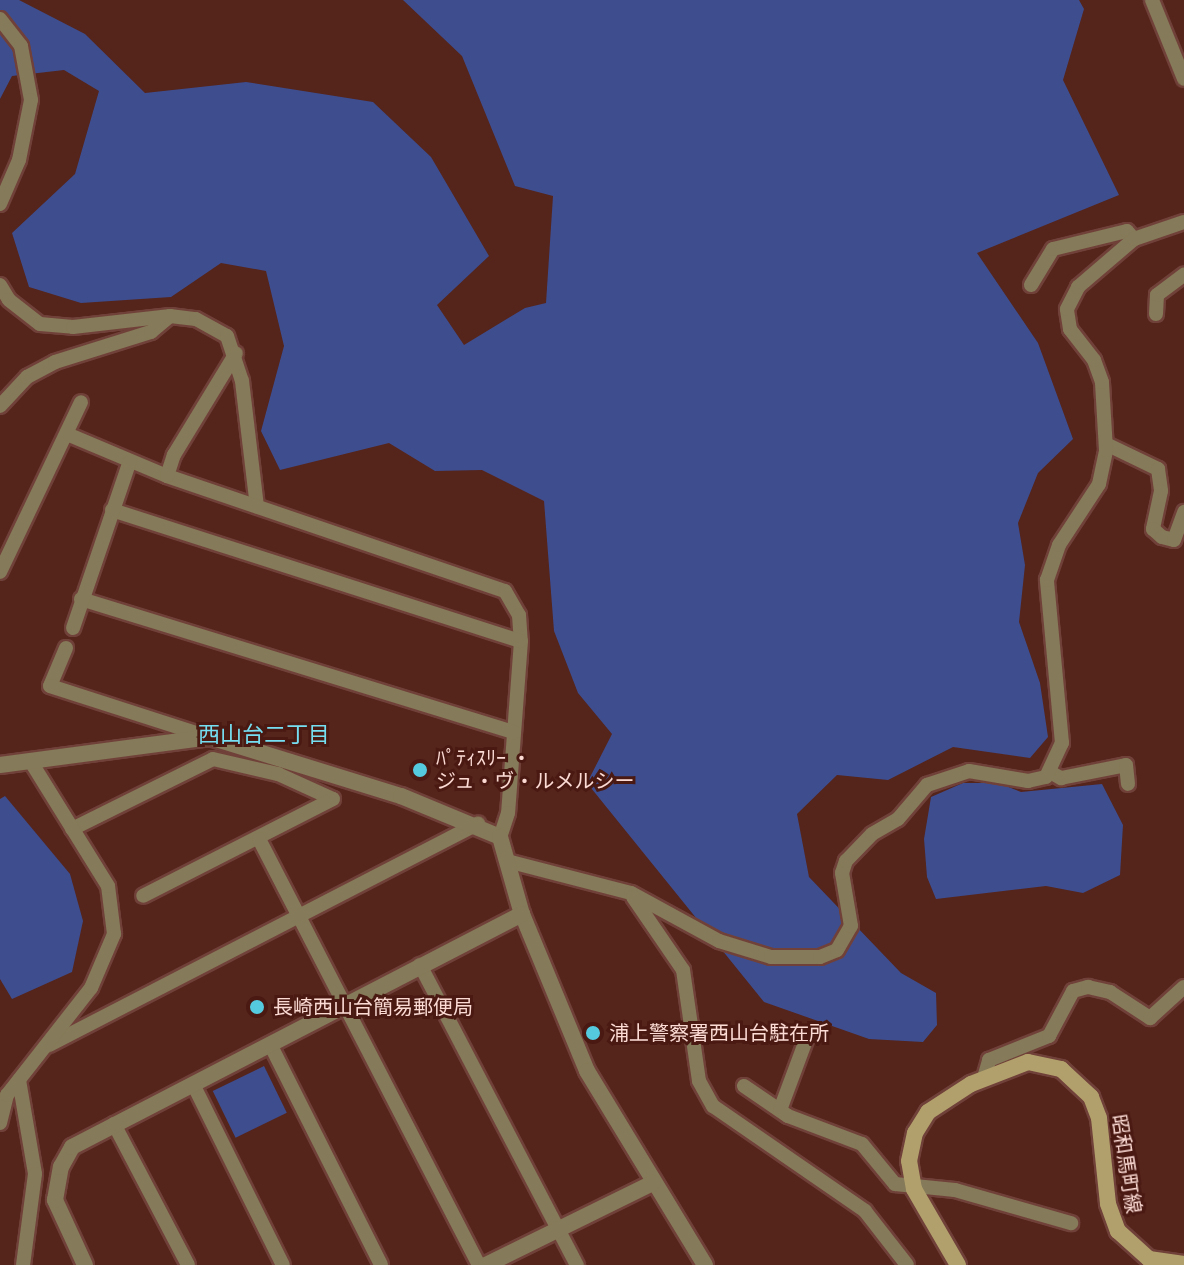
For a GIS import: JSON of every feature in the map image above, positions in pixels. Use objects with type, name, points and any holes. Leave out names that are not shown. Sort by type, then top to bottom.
[{"type":"main road","name":"昭和馬町線","points":[[958,1265],[914,1189],[909,1161],[919,1123],[937,1105],[1009,1066],[1045,1063],[1084,1089],[1099,1118],[1111,1218],[1126,1241],[1154,1263],[1184,1264]]},
{"type":"street","points":[[1152,0],[1184,79]]},
{"type":"street","points":[[0,19],[21,46],[31,100],[19,160],[0,204]]},
{"type":"street","points":[[507,861],[631,893],[719,941],[782,961],[820,957],[837,950],[851,926],[842,873],[846,861],[872,834],[898,819],[927,785],[969,771],[1033,782],[1050,772],[1062,743],[1047,580],[1059,545],[1099,484],[1106,444],[1102,382],[1094,360],[1067,322],[1067,309],[1078,287],[1134,239],[1184,222]]},
{"type":"street","points":[[1031,285],[1053,249],[1127,231],[1134,239]]},
{"type":"street","points":[[1156,314],[1157,295],[1184,275]]},
{"type":"street","points":[[0,285],[20,310],[53,327],[170,316],[209,324],[227,336],[236,353],[257,506]]},
{"type":"street","points":[[0,406],[41,370],[151,332],[170,316]]},
{"type":"street","points":[[167,476],[174,455],[236,353]]},
{"type":"street","points":[[0,572],[81,402]]},
{"type":"street","points":[[67,434],[167,476],[505,591],[519,615],[521,641],[508,813],[500,837],[522,914],[587,1071],[705,1265]]},
{"type":"street","points":[[1106,444],[1158,469],[1161,491],[1153,529],[1162,537],[1174,540],[1184,512]]},
{"type":"street","points":[[73,628],[130,461]]},
{"type":"street","points":[[112,510],[521,641]]},
{"type":"street","points":[[81,599],[514,732]]},
{"type":"street","points":[[66,648],[50,686],[478,824],[500,837]]},
{"type":"street","points":[[0,765],[210,737]]},
{"type":"street","points":[[72,829],[213,759],[278,774],[333,799],[143,896]]},
{"type":"street","points":[[0,1123],[7,1095],[91,988],[114,934],[108,886],[30,760]]},
{"type":"street","points":[[1050,772],[1061,778],[1126,765],[1128,784]]},
{"type":"street","points":[[49,1045],[478,824]]},
{"type":"street","points":[[259,839],[479,1265]]},
{"type":"street","points":[[631,893],[683,970],[699,1081],[713,1106],[865,1211],[907,1265]]},
{"type":"street","points":[[85,1265],[57,1210],[57,1179],[72,1147],[522,914]]},
{"type":"street","points":[[420,965],[577,1265]]},
{"type":"street","points":[[984,1078],[989,1060],[1049,1036],[1073,991],[1088,987],[1110,992],[1150,1018],[1184,987]]},
{"type":"street","points":[[780,1110],[806,1040]]},
{"type":"street","points":[[270,1044],[381,1265]]},
{"type":"street","points":[[19,1080],[35,1174],[23,1265]]},
{"type":"street","points":[[193,1084],[283,1265]]},
{"type":"street","points":[[744,1086],[780,1110],[862,1144],[895,1184],[914,1189],[955,1190],[1071,1223]]},
{"type":"street","points":[[114,1124],[188,1265]]},
{"type":"street","points":[[35,1174],[57,1179]]},
{"type":"street","points":[[486,1265],[653,1183]]},
{"type":"shaded area","points":[[0,0],[19,0],[85,34],[145,93],[246,82],[373,102],[431,157],[489,256],[437,305],[464,345],[525,308],[546,303],[553,196],[515,186],[462,56],[403,0],[1079,0],[1084,9],[1063,80],[1119,195],[977,253],[1038,343],[1073,439],[1038,473],[1018,523],[1025,565],[1019,622],[1040,683],[1048,737],[1030,758],[953,747],[888,780],[837,775],[797,814],[809,877],[901,973],[936,993],[937,1025],[923,1042],[869,1039],[764,1002],[587,783],[612,734],[578,693],[554,631],[544,501],[482,470],[435,471],[389,443],[280,470],[261,431],[284,346],[266,271],[221,263],[171,297],[81,303],[29,287],[12,233],[75,174],[99,91],[64,70],[12,76],[0,99]]},
{"type":"shaded area","points":[[963,783],[998,783],[1021,792],[1102,784],[1123,825],[1120,875],[1083,893],[1046,886],[936,899],[927,877],[924,839],[931,797]]},
{"type":"shaded area","points":[[5,796],[70,874],[83,921],[72,972],[12,999],[0,979],[0,799]]},
{"type":"shaded area","points":[[264,1066],[287,1113],[236,1138],[213,1091]]},
{"type":"place","name":"ﾊﾟﾃｨｽﾘｰ ・ ジュ・ヴ・ルメルシー","points":[[420,770]]},
{"type":"place","name":"長崎西山台簡易郵便局","points":[[257,1007]]},
{"type":"place","name":"浦上警察署西山台駐在所","points":[[593,1033]]},
{"type":"district","name":"西山台二丁目","points":[[264,735]]}]
